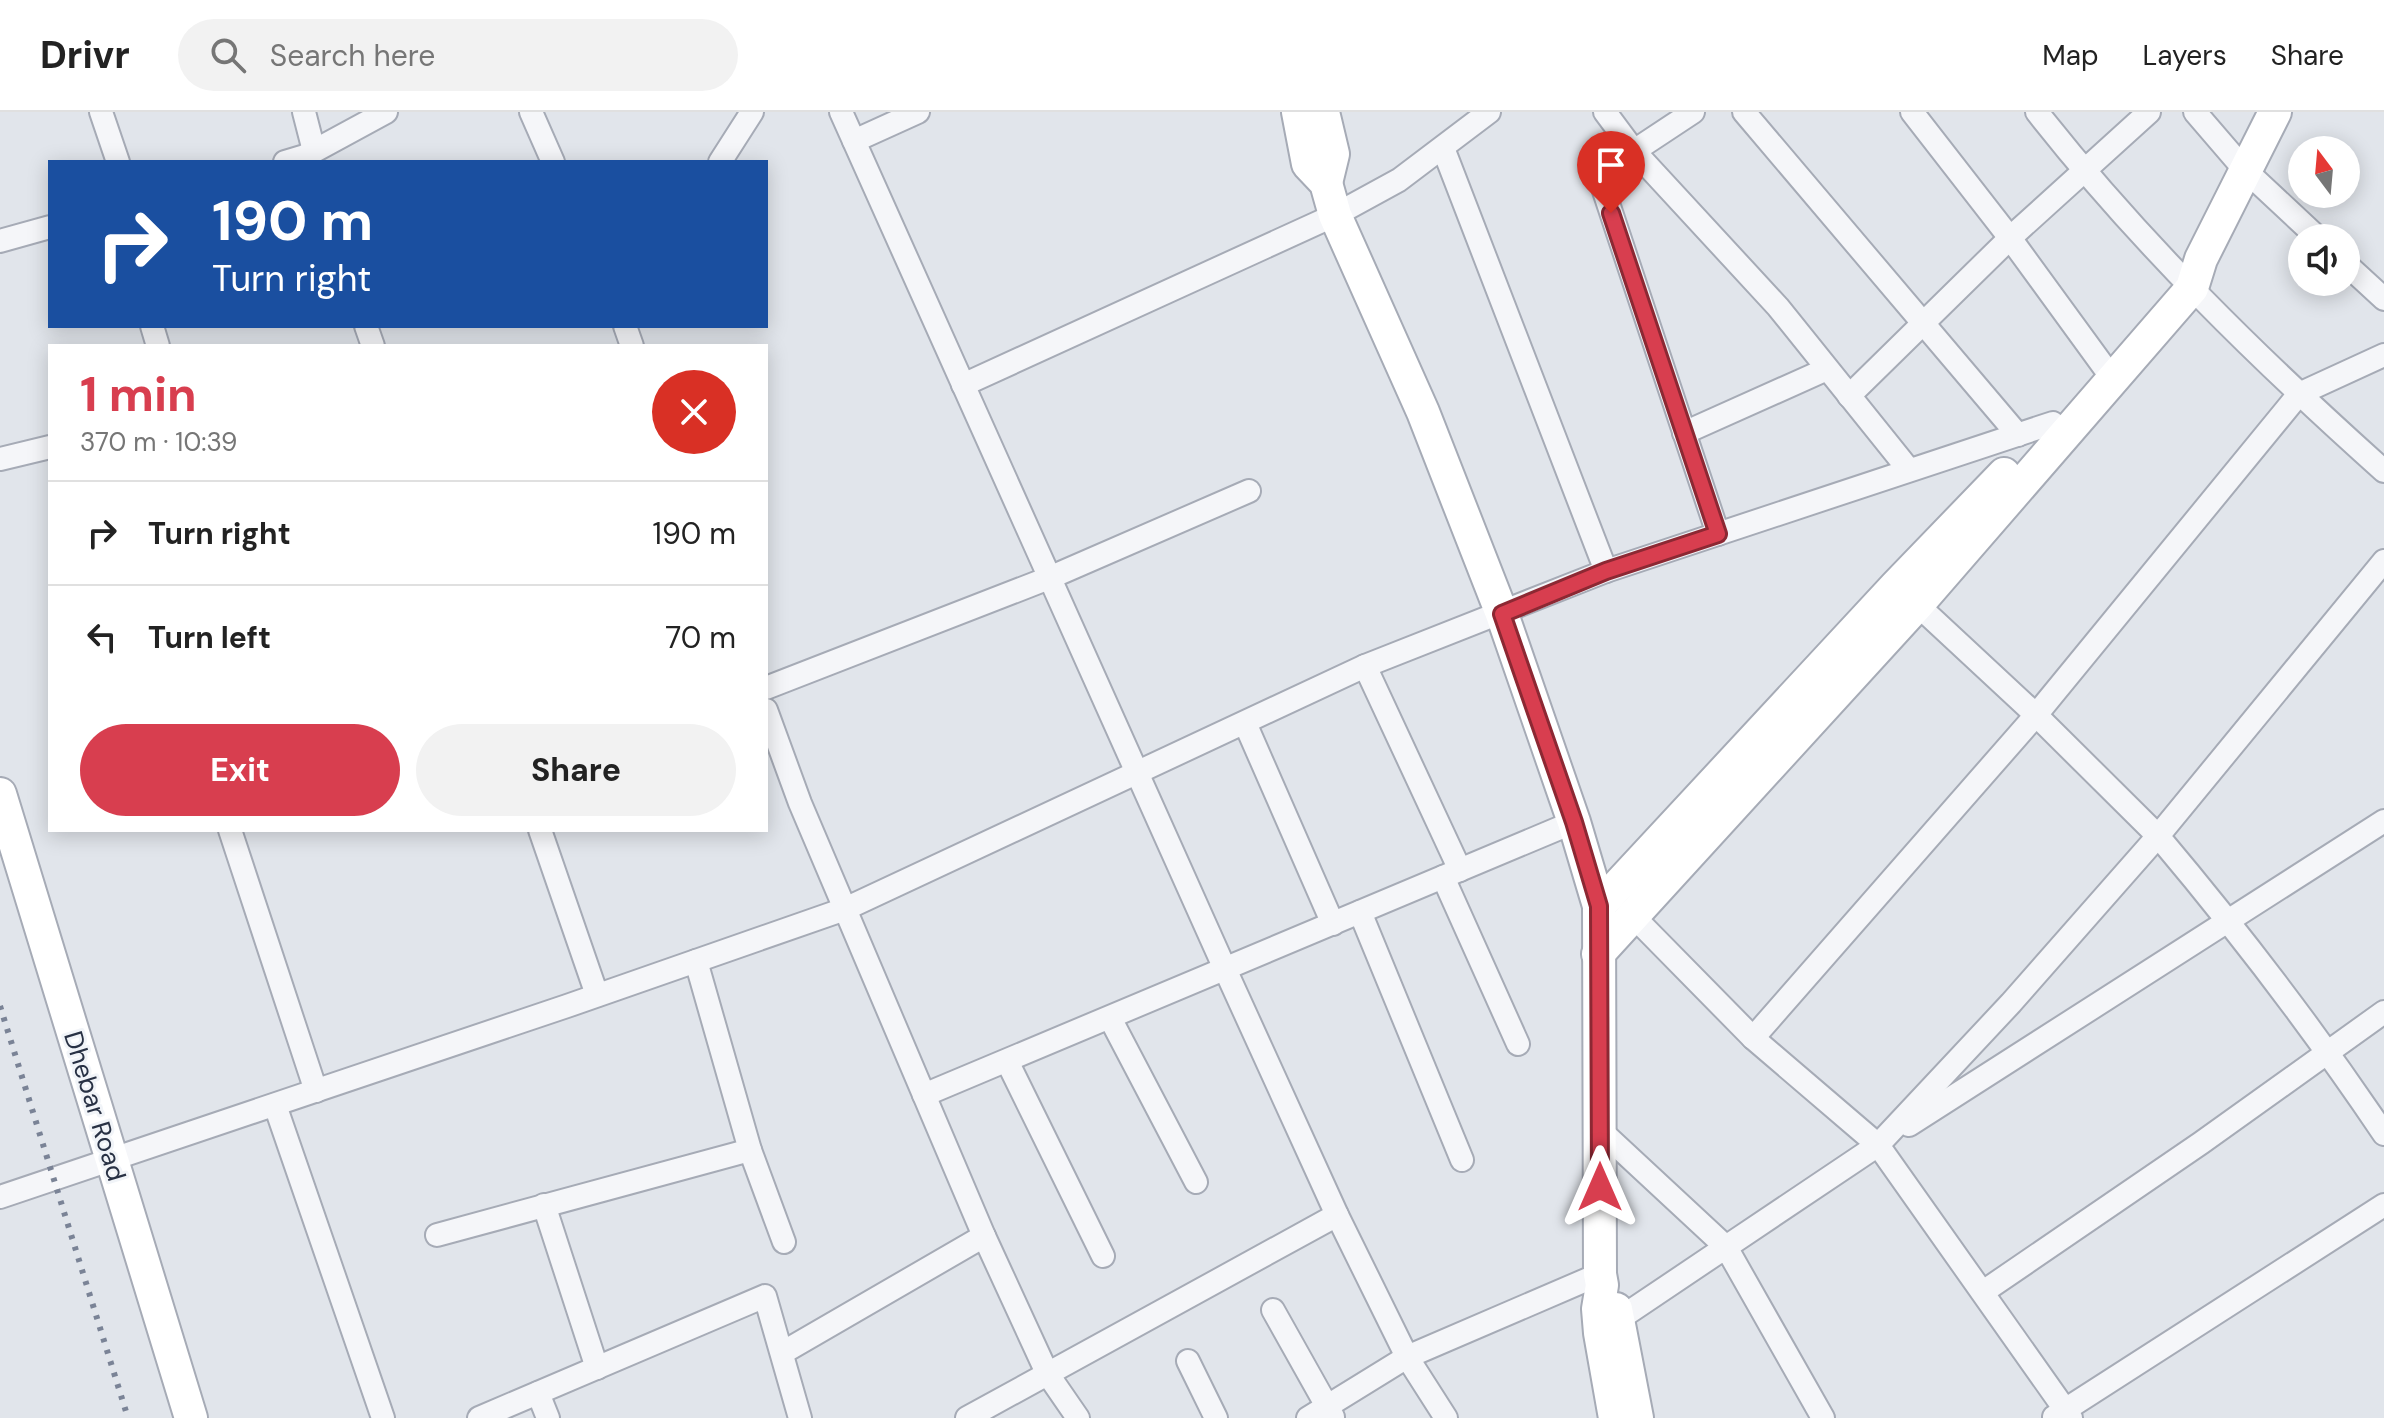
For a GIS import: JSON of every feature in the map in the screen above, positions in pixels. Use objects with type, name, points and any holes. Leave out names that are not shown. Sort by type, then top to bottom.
[{"type":"street","points":[[101,112],[117,160]]},
{"type":"street","points":[[303,158],[304,112]]},
{"type":"street","points":[[303,158],[386,112]]},
{"type":"street","points":[[531,112],[552,160]]},
{"type":"street","points":[[721,160],[752,112]]},
{"type":"street","points":[[841,112],[1337,1215],[1407,1357],[1446,1418]]},
{"type":"street","points":[[854,141],[918,112]]},
{"type":"street","points":[[1298,112],[1308,164],[1326,183],[1335,215],[1423,412],[1502,614],[1574,822],[1599,906],[1601,1280],[1598,1309],[1609,1326],[1637,1418]]},
{"type":"street","points":[[1323,112],[1333,154],[1326,183]]},
{"type":"street","points":[[963,385],[1335,215],[1399,180],[1489,112]]},
{"type":"street","points":[[1605,112],[1634,151],[1778,307],[1909,470]]},
{"type":"street","points":[[1693,112],[1634,151],[1602,185],[1718,534]]},
{"type":"street","points":[[1744,112],[2018,435]]},
{"type":"street","points":[[1912,112],[2010,238],[2104,367]]},
{"type":"street","points":[[2037,112],[2084,172],[2191,274],[2299,394],[2384,471]]},
{"type":"street","points":[[1849,396],[2010,238],[2149,112]]},
{"type":"street","points":[[2195,112],[2244,169],[2303,224]]},
{"type":"street","points":[[1599,906],[1906,595],[2191,274],[2275,112]]},
{"type":"street","points":[[1443,148],[1606,571]]},
{"type":"street","points":[[0,241],[48,228]]},
{"type":"street","points":[[1598,954],[2053,423],[2191,274]]},
{"type":"street","points":[[2360,277],[2384,299]]},
{"type":"street","points":[[1753,1038],[2036,715],[2167,551],[2299,394],[2384,355]]},
{"type":"street","points":[[1684,433],[1827,369]]},
{"type":"street","points":[[0,1197],[845,909],[1365,666],[1606,571],[2053,423]]},
{"type":"street","points":[[0,459],[48,447]]},
{"type":"street","points":[[768,687],[1049,578],[1249,491]]},
{"type":"street","points":[[1878,1145],[2011,1003],[2158,836],[2384,561]]},
{"type":"street","points":[[1906,595],[2036,715],[2158,836],[2228,919],[2328,1050],[2384,1134]]},
{"type":"street","points":[[1365,666],[1452,874],[1518,1044]]},
{"type":"street","points":[[768,715],[800,803],[984,1236],[1047,1373],[1078,1418]]},
{"type":"street","points":[[1245,723],[1333,924]]},
{"type":"street","name":"Dhebar Road","points":[[0,794],[191,1418]]},
{"type":"street","points":[[1609,1326],[1878,1145],[2384,821]]},
{"type":"street","points":[[924,1095],[1574,822]]},
{"type":"street","points":[[231,832],[316,1091]]},
{"type":"street","points":[[541,832],[597,995]]},
{"type":"street","points":[[1360,912],[1462,1160]]},
{"type":"street","points":[[1633,916],[1753,1038],[1878,1145],[1983,1292],[2063,1415],[2384,1205]]},
{"type":"street","points":[[696,961],[750,1150],[784,1242]]},
{"type":"street","points":[[1983,1292],[2201,1143],[2384,1012]]},
{"type":"street","points":[[1110,1018],[1196,1182]]},
{"type":"street","points":[[1007,1061],[1103,1256]]},
{"type":"street","points":[[275,1105],[383,1418]]},
{"type":"street","points":[[1600,1130],[1726,1247],[1823,1418]]},
{"type":"street","points":[[437,1235],[750,1150]]},
{"type":"street","points":[[544,1205],[597,1368]]},
{"type":"street","points":[[967,1418],[1337,1215]]},
{"type":"street","points":[[782,1353],[984,1236]]},
{"type":"street","points":[[1273,1310],[1322,1414],[1407,1357],[1601,1280]]},
{"type":"street","points":[[479,1418],[765,1296],[800,1418]]},
{"type":"street","points":[[1609,1326],[1615,1418]]},
{"type":"street","points":[[1188,1361],[1216,1418]]},
{"type":"street","points":[[538,1393],[548,1418]]},
{"type":"railway","points":[[0,1006],[128,1418]]},
{"type":"route","points":[[1600,1187],[1599,906],[1574,822],[1502,614],[1606,571],[1718,534],[1611,213]]}]
